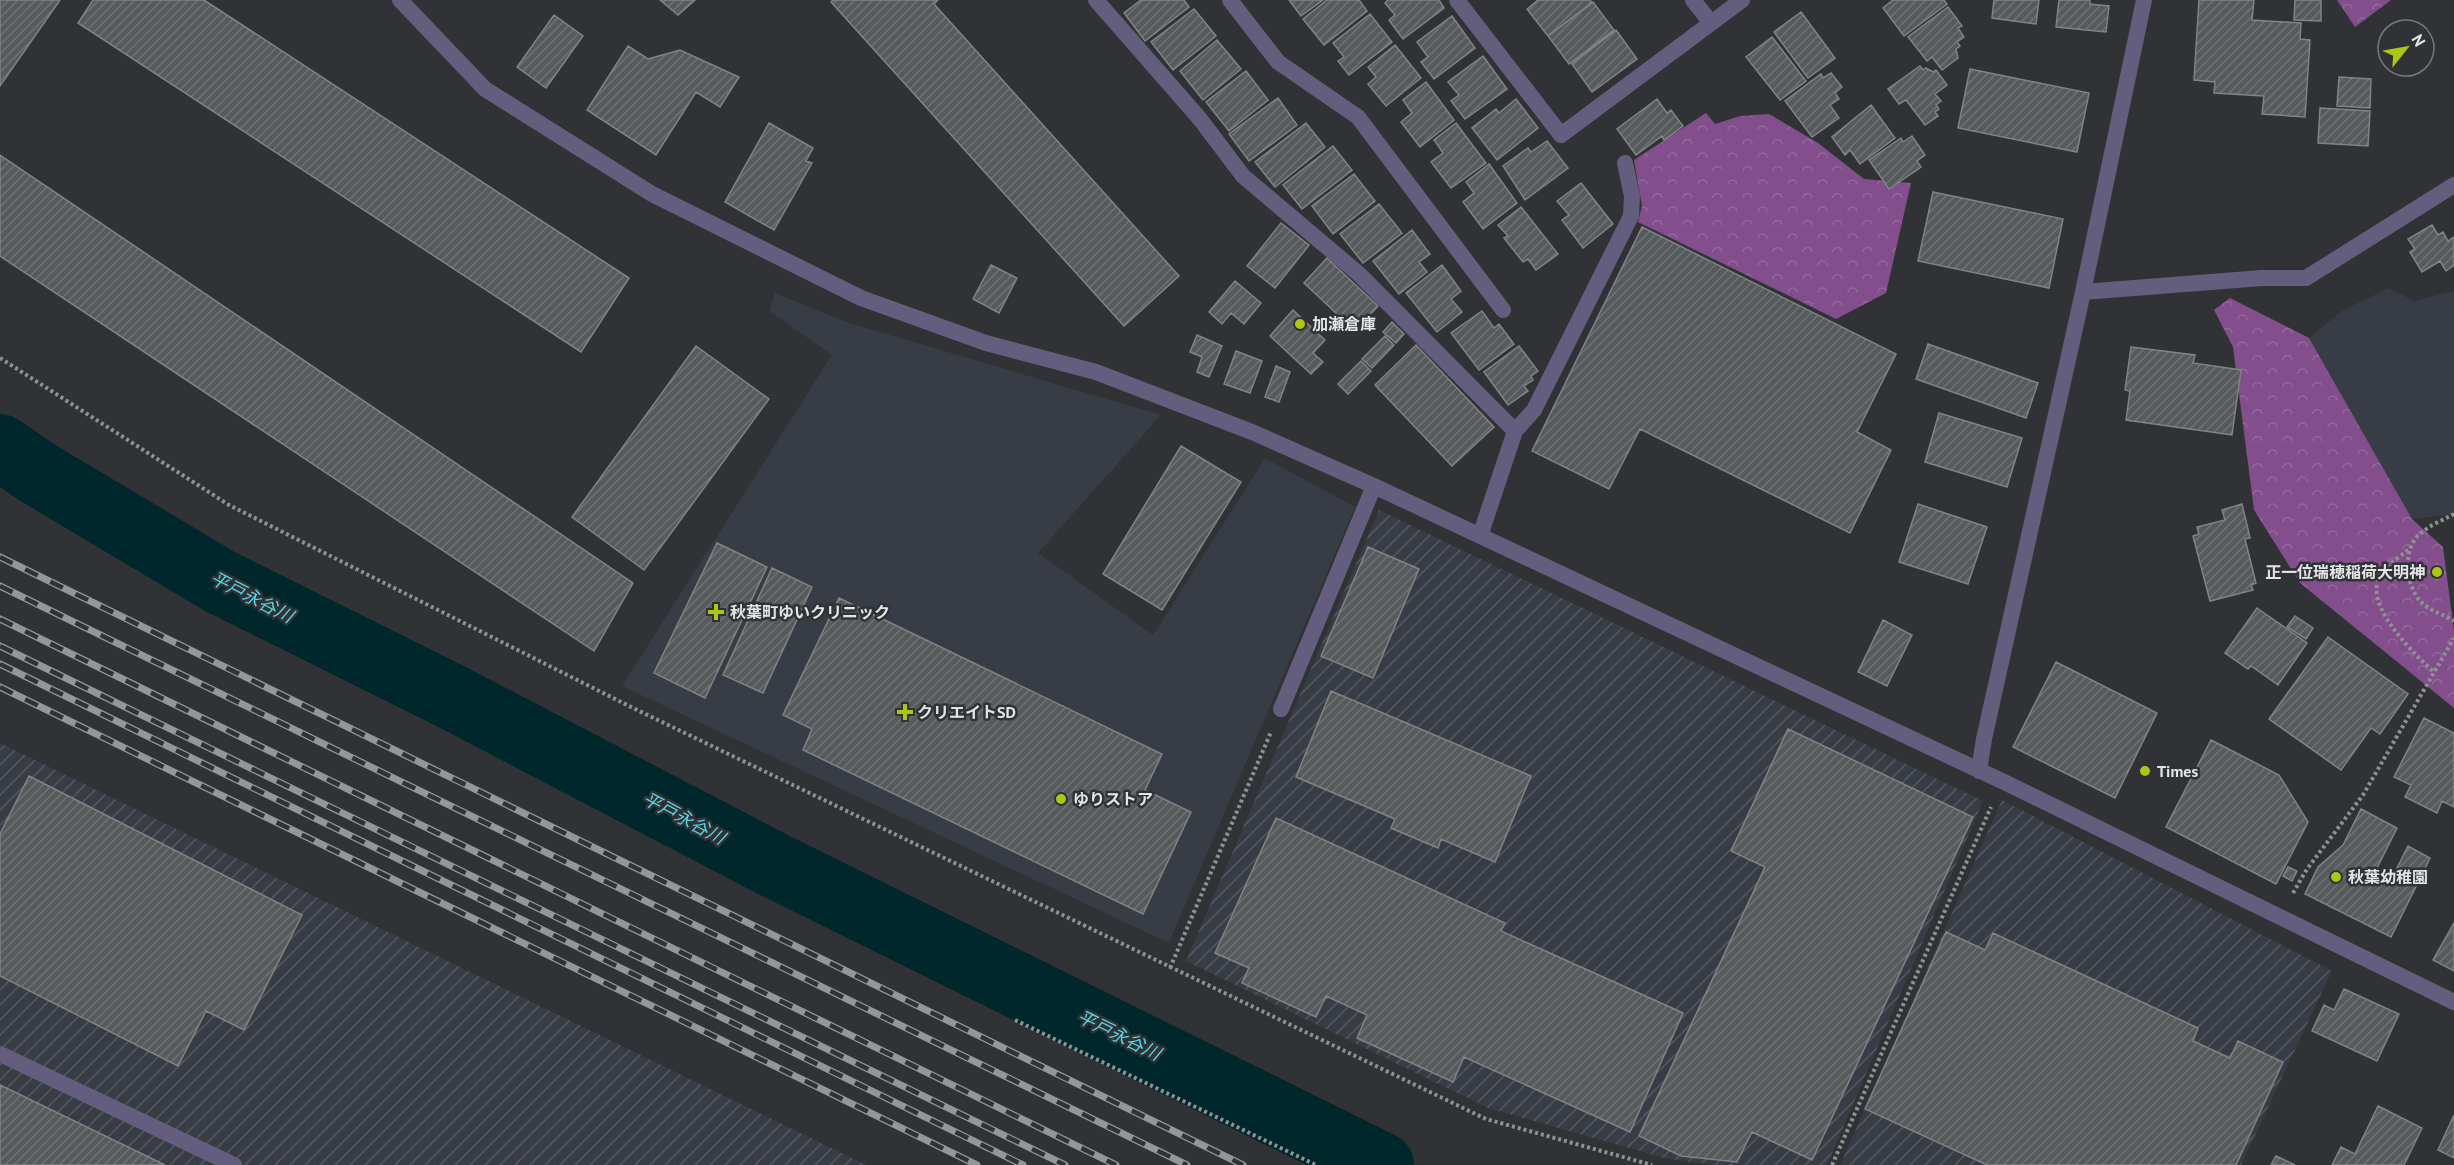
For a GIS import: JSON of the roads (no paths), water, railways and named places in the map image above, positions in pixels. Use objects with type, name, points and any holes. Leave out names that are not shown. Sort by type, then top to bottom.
[{"type":"street","points":[[400,0],[485,88],[661,199],[861,298],[986,343],[1096,372],[1252,432],[1374,486],[2002,781],[2454,1002]]},
{"type":"street","points":[[1096,0],[1200,119],[1243,176],[1359,274],[1515,431]]},
{"type":"street","points":[[1230,0],[1278,62],[1359,117],[1503,310]]},
{"type":"street","points":[[1457,0],[1561,135],[1742,0]]},
{"type":"street","points":[[1693,0],[1711,23]]},
{"type":"street","points":[[1979,771],[1984,739],[2083,292],[2144,0]]},
{"type":"street","points":[[1480,536],[1515,431],[1534,410],[1631,216],[1632,196],[1625,163]]},
{"type":"street","points":[[2083,292],[2262,278],[2306,278],[2454,185]]},
{"type":"street","points":[[1281,709],[1374,486]]},
{"type":"street","points":[[0,1054],[234,1165]]},
{"type":"waterway","name":"平戸永谷川","points":[[0,447],[38,473],[219,581],[454,698],[772,864],[1381,1165]]},
{"type":"railway","points":[[0,557],[1243,1165]]},
{"type":"railway","points":[[0,586],[1187,1165]]},
{"type":"railway","points":[[0,619],[1116,1165]]},
{"type":"railway","points":[[0,646],[1065,1165]]},
{"type":"railway","points":[[0,664],[1023,1165]]},
{"type":"railway","points":[[0,687],[977,1165]]},
{"type":"place","name":"加瀬倉庫","points":[[1300,324]]},
{"type":"place","name":"正一位瑞穂稲荷大明神","points":[[2437,572]]},
{"type":"place","name":"秋葉町ゆいクリニック","points":[[716,612]]},
{"type":"place","name":"クリエイトSD","points":[[905,712]]},
{"type":"place","name":"Times","points":[[2145,771]]},
{"type":"place","name":"ゆりストア","points":[[1061,799]]},
{"type":"place","name":"秋葉幼稚園","points":[[2336,877]]}]
